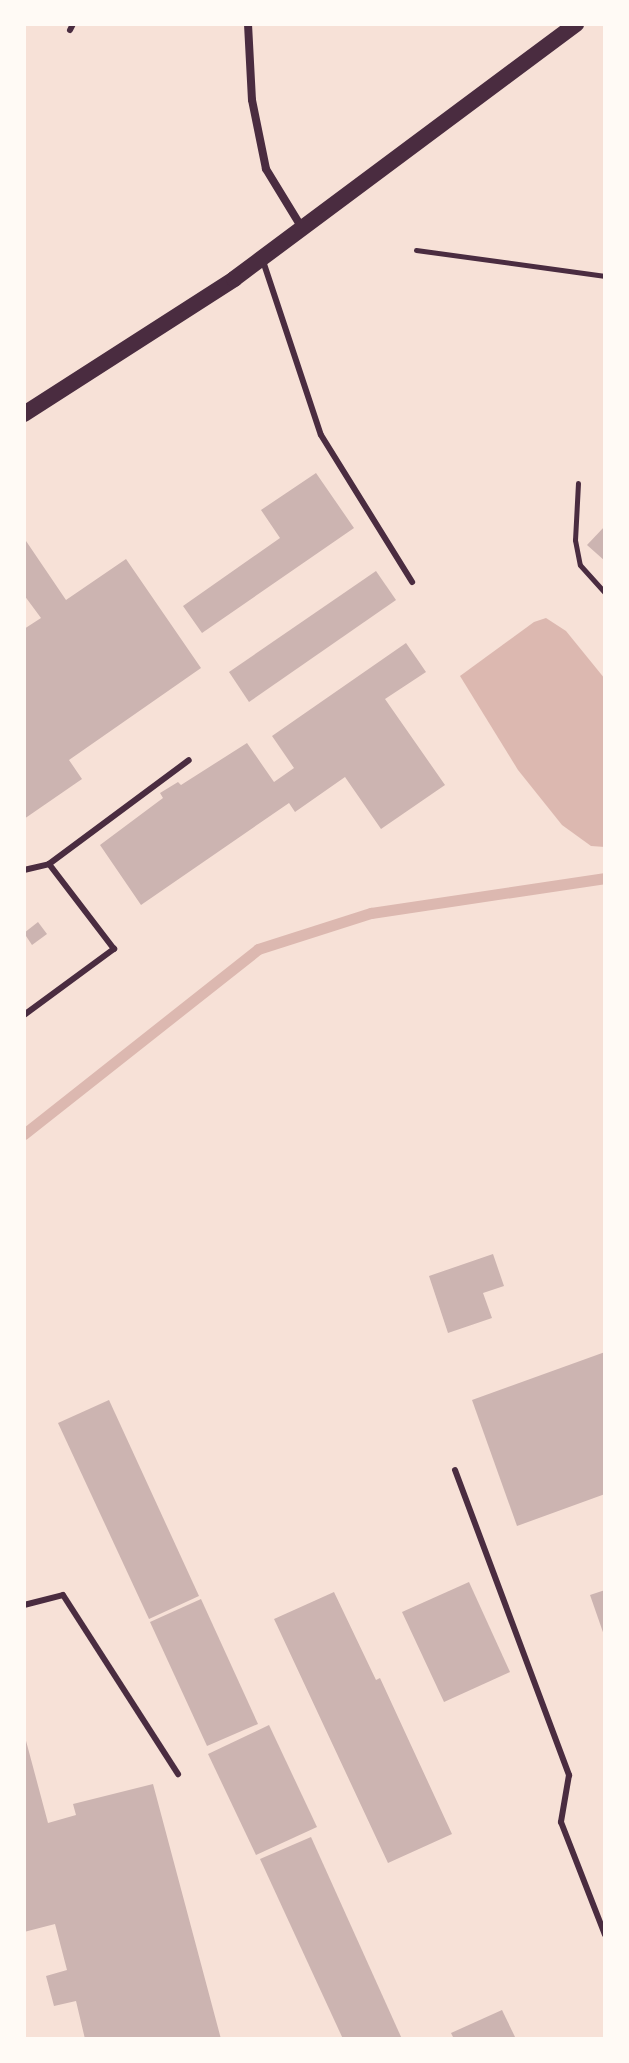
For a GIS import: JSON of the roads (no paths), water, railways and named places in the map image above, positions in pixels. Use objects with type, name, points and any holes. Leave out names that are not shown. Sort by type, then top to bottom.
[{"type":"main road","points":[[24,414],[261,258],[576,24]]},
{"type":"street","points":[[248,24],[252,100],[266,169],[302,228]]},
{"type":"lane","points":[[261,258],[321,435],[412,582]]},
{"type":"lane","points":[[24,870],[49,864],[189,760]]},
{"type":"lane","points":[[24,1002],[27,1013],[114,949],[49,864]]},
{"type":"lane","points":[[455,1470],[569,1775],[561,1822],[605,1935]]},
{"type":"lane","points":[[24,1605],[63,1595],[178,1774]]},
{"type":"waterway","points":[[24,1134],[258,949],[371,913],[605,878]]}]
